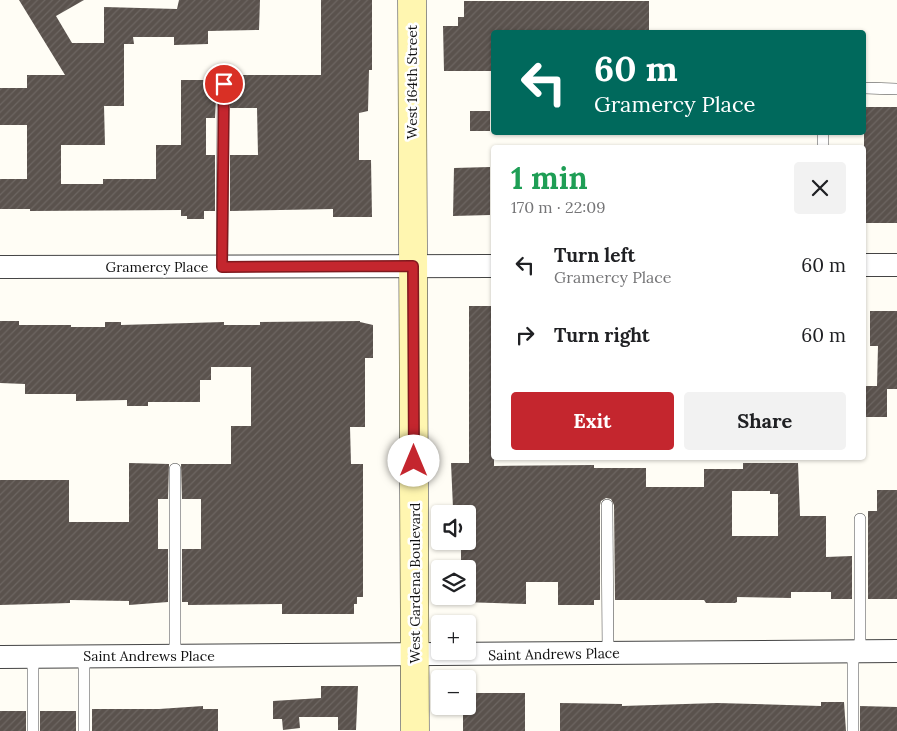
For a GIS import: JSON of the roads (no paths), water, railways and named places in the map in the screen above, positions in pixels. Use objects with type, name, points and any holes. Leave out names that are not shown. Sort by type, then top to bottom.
[{"type":"main road","name":"West 164th Street","points":[[412,0],[413,165]]},
{"type":"main road","name":"West Gardena Boulevard","points":[[413,165],[415,731]]},
{"type":"street","points":[[866,266],[897,265]]},
{"type":"street","name":"Gramercy Place","points":[[0,267],[491,266]]},
{"type":"street","name":"Saint Andrews Place","points":[[0,657],[415,656],[897,651]]},
{"type":"lane","points":[[222,267],[224,84]]},
{"type":"lane","points":[[866,88],[897,88]]},
{"type":"lane","points":[[175,469],[175,656]]},
{"type":"lane","points":[[607,505],[608,654]]},
{"type":"lane","points":[[853,731],[860,519]]},
{"type":"lane","points":[[32,657],[33,731]]},
{"type":"lane","points":[[84,657],[84,731]]}]
